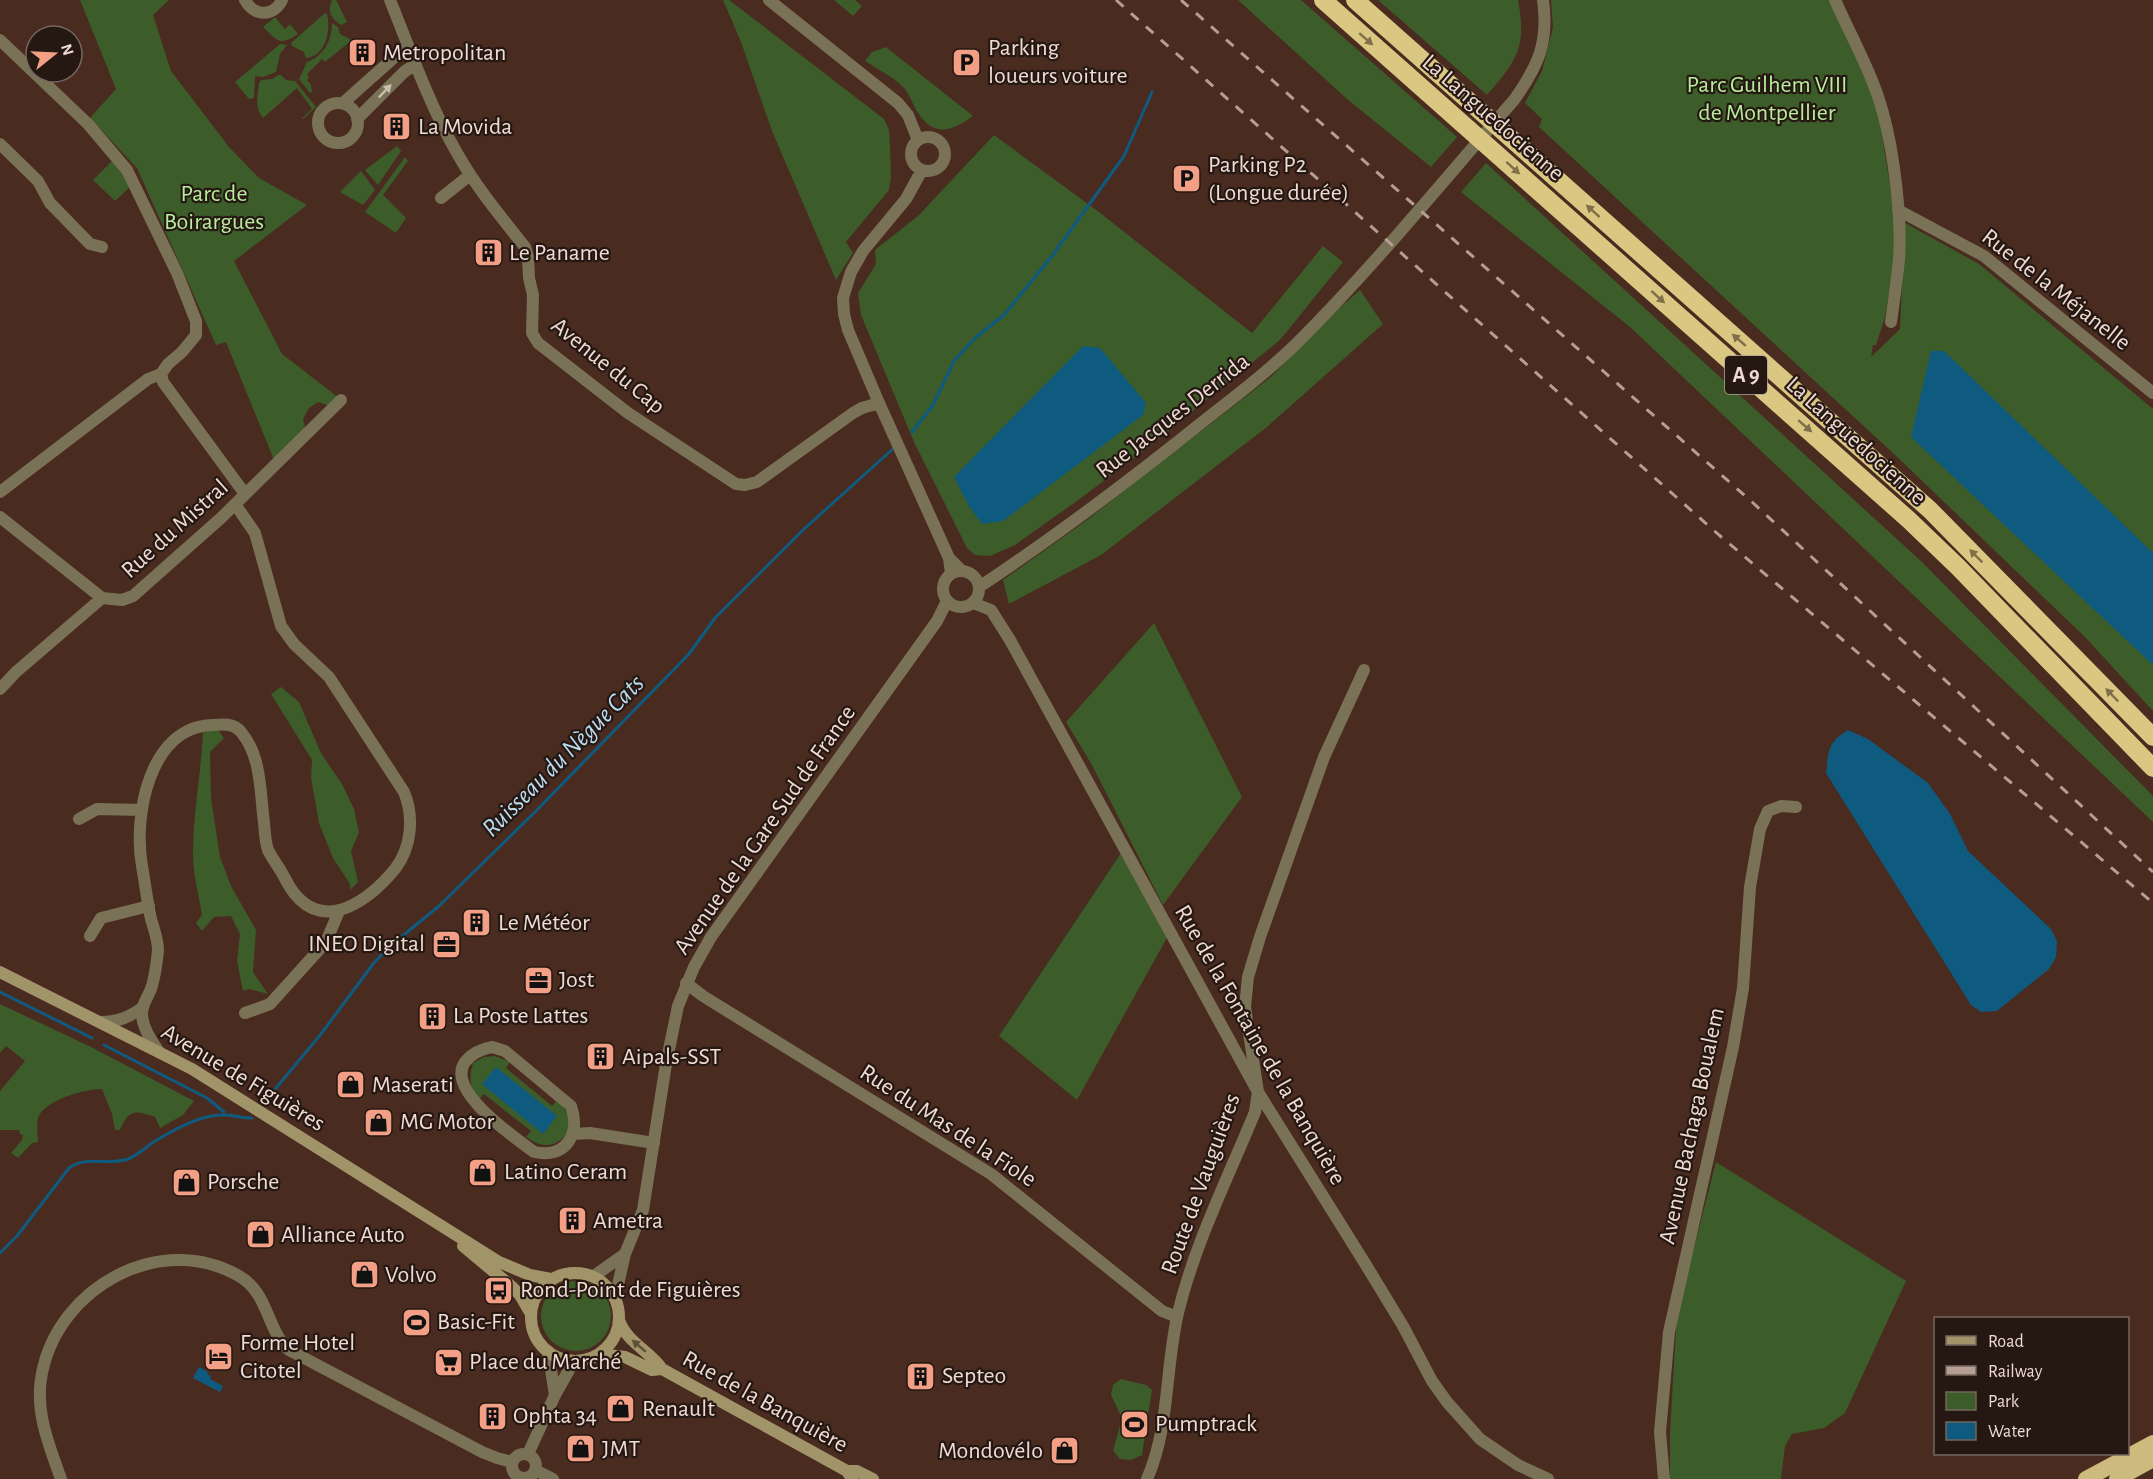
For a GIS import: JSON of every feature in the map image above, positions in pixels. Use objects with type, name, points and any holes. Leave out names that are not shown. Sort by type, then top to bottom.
[{"type":"highway","name":"La Languedocienne","points":[[1323,0],[1909,520],[1966,575],[2153,768]]},
{"type":"highway","name":"La Languedocienne","points":[[1355,0],[1930,510],[2153,737]]},
{"type":"highway","points":[[2086,1479],[2153,1443]]},
{"type":"highway","points":[[2117,1479],[2153,1459]]},
{"type":"main road","name":"Avenue de Figuières","points":[[0,972],[192,1069],[509,1267],[530,1275],[551,1279]]},
{"type":"main road","name":"Avenue de Figuières","points":[[456,1236],[462,1245],[520,1295],[531,1314]]},
{"type":"main road","points":[[579,1273],[594,1276],[615,1298],[619,1320],[613,1340],[599,1354],[587,1359],[574,1361],[560,1358],[548,1351],[535,1335],[531,1314],[534,1300],[541,1288],[551,1279],[565,1274],[579,1273]]},
{"type":"main road","name":"Rue de la Banquière","points":[[619,1320],[629,1338],[656,1360],[662,1369],[850,1475],[857,1471],[873,1479]]},
{"type":"main road","name":"Rue de la Banquière","points":[[599,1354],[625,1357],[652,1370],[662,1369]]},
{"type":"street","points":[[245,0],[252,10],[261,13],[273,11],[282,0]]},
{"type":"street","name":"Avenue du Cap","points":[[390,0],[414,65],[441,124],[470,175],[525,247],[533,295],[532,333],[538,343],[628,413],[736,484],[745,485],[757,482],[853,413],[879,403]]},
{"type":"street","points":[[769,0],[898,103],[908,115],[918,140]]},
{"type":"street","name":"Rue Jacques Derrida","points":[[979,587],[1035,550],[1167,450],[1298,342],[1356,280],[1514,100],[1530,78],[1539,59],[1545,26],[1543,0]]},
{"type":"street","points":[[1834,0],[1876,92],[1883,113],[1898,210],[1899,257],[1891,322]]},
{"type":"street","points":[[0,40],[88,124],[127,170],[177,273],[196,321],[196,334],[192,342],[168,364],[161,374],[148,379],[0,492]]},
{"type":"street","points":[[343,103],[408,46]]},
{"type":"street","points":[[357,119],[414,65]]},
{"type":"street","points":[[333,103],[343,103],[352,109],[357,119],[356,130],[344,142],[333,142],[323,136],[318,122],[321,111],[333,103]]},
{"type":"street","points":[[923,137],[935,137],[940,140],[945,150],[945,160],[938,169],[922,170],[914,164],[911,153],[918,140],[923,137]]},
{"type":"street","points":[[0,144],[38,181],[50,203],[90,244],[102,247]]},
{"type":"street","points":[[922,170],[906,199],[863,251],[846,283],[843,298],[844,315],[848,330],[879,403],[949,558],[979,587],[979,593],[973,603],[968,606],[952,604],[944,595],[944,583],[962,573]]},
{"type":"street","points":[[441,198],[470,175]]},
{"type":"street","name":"Rue de la Méjanelle","points":[[1898,210],[1984,256],[2153,393]]},
{"type":"street","points":[[161,374],[168,391],[245,494]]},
{"type":"street","name":"Rue du Mistral","points":[[0,689],[16,672],[102,598],[122,600],[133,596],[235,504],[341,400]]},
{"type":"street","points":[[159,1052],[145,1026],[143,1007],[152,985],[158,948],[139,852],[142,810],[156,761],[181,734],[207,725],[229,725],[236,727],[250,745],[257,764],[268,849],[294,894],[317,910],[339,911],[351,907],[368,894],[402,858],[411,826],[408,802],[386,762],[329,677],[294,644],[282,626],[255,533],[235,504]]},
{"type":"street","points":[[0,517],[102,598]]},
{"type":"street","name":"Rue Jacques Derrida","points":[[962,573],[1004,571]]},
{"type":"street","name":"Rue de la Fontaine de la Banquière","points":[[973,603],[991,610],[1010,640],[1258,1092],[1403,1326],[1432,1381],[1447,1402],[1480,1438],[1518,1465],[1548,1479]]},
{"type":"street","name":"Avenue de la Gare Sud de France","points":[[615,1298],[625,1254],[643,1210],[674,1023],[686,983],[711,937],[937,621],[952,604]]},
{"type":"street","name":"Route de Vauguières","points":[[1147,1479],[1158,1452],[1177,1317],[1187,1281],[1255,1112],[1258,1092],[1245,1007],[1248,977],[1324,757],[1364,670]]},
{"type":"street","name":"Avenue Bachaga Boualem","points":[[1664,1479],[1660,1432],[1669,1332],[1733,1047],[1743,988],[1750,887],[1760,829],[1768,811],[1781,806],[1796,807]]},
{"type":"street","points":[[79,819],[97,808],[142,810]]},
{"type":"street","points":[[90,936],[101,918],[148,906]]},
{"type":"street","points":[[244,1013],[270,1004],[326,942],[339,911]]},
{"type":"street","name":"Rue du Mas de la Fiole","points":[[686,983],[703,996],[991,1174],[1162,1311],[1177,1317]]},
{"type":"street","points":[[102,1022],[132,1016],[143,1007]]},
{"type":"street","points":[[492,1047],[505,1051],[571,1106],[575,1117],[574,1134],[570,1141],[558,1150],[545,1153],[534,1152],[471,1099],[462,1084],[460,1070],[466,1060],[480,1049],[492,1047]]},
{"type":"street","points":[[574,1134],[590,1133],[654,1143]]},
{"type":"street","points":[[594,1276],[625,1254]]},
{"type":"street","points":[[61,1479],[42,1418],[40,1399],[42,1372],[50,1346],[65,1319],[89,1292],[128,1270],[164,1261],[194,1261],[230,1272],[252,1286],[264,1304],[278,1336],[289,1350],[482,1452],[512,1462]]},
{"type":"street","points":[[548,1351],[555,1395]]},
{"type":"street","points":[[528,1454],[555,1395],[574,1361]]},
{"type":"street","points":[[520,1454],[528,1454],[534,1459],[535,1470],[527,1478],[515,1478],[512,1462],[520,1454]]},
{"type":"street","points":[[535,1470],[553,1479]]},
{"type":"green space","name":"Parc de Boirargues","points":[[80,0],[169,0],[153,15],[171,71],[229,147],[259,178],[307,205],[234,261],[282,354],[339,398],[330,406],[318,402],[309,408],[303,419],[306,430],[274,460],[226,342],[216,345],[137,168],[90,118],[116,89]]},
{"type":"green space","points":[[332,0],[336,0],[347,22],[341,25],[332,17],[330,7]]},
{"type":"green space","points":[[723,0],[729,0],[884,119],[889,130],[891,177],[889,190],[846,242],[853,253],[836,280],[772,131],[741,42]]},
{"type":"green space","points":[[834,0],[855,0],[862,6],[853,16]]},
{"type":"green space","points":[[1238,0],[1301,0],[1457,137],[1431,167],[1347,99]]},
{"type":"green space","points":[[1378,0],[1518,0],[1521,29],[1517,52],[1506,72],[1487,95]]},
{"type":"green space","name":"Parc Guilhem VIII de Montpellier","points":[[1551,0],[1830,0],[1870,89],[1879,116],[1894,210],[1894,265],[1885,317],[1876,345],[1873,345],[1871,357],[1900,329],[1905,223],[1979,264],[2153,409],[2153,711],[2085,637],[1894,454],[1539,127],[1542,119],[1525,103],[1542,71],[1553,27]]},
{"type":"green space","points":[[325,13],[328,21],[326,42],[318,53],[306,58],[304,52],[292,46],[291,43]]},
{"type":"green space","points":[[275,17],[285,29],[290,24],[298,34],[282,41],[275,38],[263,27]]},
{"type":"green space","points":[[332,23],[338,27],[340,34],[352,40],[325,62],[322,59],[307,74],[309,77],[307,80],[311,85],[312,92],[310,93],[299,79],[307,62],[318,56],[326,47]]},
{"type":"green space","points":[[280,44],[287,45],[280,54],[276,72],[263,77],[255,76],[254,98],[249,99],[235,82]]},
{"type":"green space","points":[[886,47],[973,116],[944,130],[937,129],[924,121],[904,88],[865,61],[872,52]]},
{"type":"green space","points":[[278,75],[286,80],[295,81],[316,107],[303,119],[312,109],[297,88],[263,118],[260,114],[257,101],[259,83],[261,80],[272,79]]},
{"type":"green space","points":[[994,135],[1099,212],[1252,333],[1323,246],[1343,262],[1280,340],[1151,445],[1081,498],[1015,545],[990,556],[975,555],[967,548],[914,442],[861,315],[858,293],[876,264],[875,250],[918,216]]},
{"type":"green space","points":[[397,146],[401,151],[378,185],[365,170]]},
{"type":"green space","points":[[405,157],[408,161],[383,195],[406,218],[396,233],[365,212]]},
{"type":"green space","points":[[112,161],[125,174],[130,187],[115,201],[93,180]]},
{"type":"green space","points":[[1486,163],[1922,562],[2153,796],[2153,822],[1630,327],[1461,192]]},
{"type":"green space","points":[[361,171],[375,190],[363,205],[340,192]]},
{"type":"green space","points":[[1360,290],[1383,324],[1267,427],[1101,555],[1009,604],[1003,580],[1087,520],[1272,376],[1330,316]]},
{"type":"green space","points":[[1154,623],[1242,797],[1163,905],[1092,765],[1066,722]]},
{"type":"green space","points":[[281,687],[299,702],[321,753],[342,784],[354,809],[359,832],[351,851],[358,882],[350,890],[350,884],[333,858],[319,823],[311,778],[312,760],[271,694]]},
{"type":"green space","points":[[217,729],[224,738],[210,752],[211,798],[220,857],[231,886],[256,930],[253,972],[268,994],[249,989],[243,991],[237,961],[240,934],[231,916],[214,917],[202,931],[196,923],[202,915],[193,856],[203,732]]},
{"type":"green space","points":[[1123,850],[1169,934],[1077,1100],[999,1036]]},
{"type":"green space","points":[[0,1004],[91,1047],[194,1101],[183,1115],[160,1128],[155,1117],[138,1112],[126,1118],[120,1130],[115,1130],[112,1114],[102,1089],[76,1093],[56,1101],[42,1112],[37,1121],[38,1142],[32,1143],[18,1158],[11,1153],[22,1140],[23,1135],[19,1130],[0,1130],[0,1091],[25,1061],[6,1046],[0,1053]]},
{"type":"green space","points":[[495,1056],[510,1062],[506,1068],[552,1106],[557,1100],[567,1112],[570,1121],[570,1127],[565,1136],[550,1145],[536,1143],[526,1137],[531,1131],[484,1094],[479,1099],[471,1082],[473,1063],[484,1057]]},
{"type":"green space","points":[[1716,1162],[1906,1281],[1845,1413],[1824,1428],[1792,1434],[1785,1446],[1781,1479],[1670,1479],[1670,1431],[1677,1314]]},
{"type":"green space","points":[[576,1281],[589,1284],[601,1291],[608,1303],[611,1316],[608,1329],[601,1341],[589,1348],[576,1351],[563,1348],[551,1341],[544,1329],[541,1316],[544,1303],[551,1291],[563,1284]]},
{"type":"green space","name":"Pumptrack","points":[[1121,1379],[1146,1385],[1152,1390],[1142,1455],[1131,1460],[1120,1459],[1113,1451],[1122,1418],[1111,1395],[1113,1385]]},
{"type":"water","points":[[1083,346],[1100,348],[1146,403],[1143,415],[1003,521],[982,524],[969,506],[954,477]]},
{"type":"water","points":[[1931,351],[1944,351],[2153,553],[2153,665],[1911,437]]},
{"type":"water","points":[[1848,730],[1868,739],[1928,783],[1950,814],[1968,851],[2051,929],[2057,941],[2056,957],[2049,969],[1997,1011],[1981,1012],[1971,1005],[1826,773],[1830,748],[1836,739]]},
{"type":"water","points":[[496,1067],[557,1116],[543,1134],[482,1084]]},
{"type":"water","points":[[199,1367],[208,1372],[210,1379],[223,1386],[220,1392],[193,1378]]},
{"type":"waterway","name":"Ruisseau du Nègue Cats","points":[[912,432],[933,405],[954,361],[975,338],[1004,315],[1052,256],[1124,156],[1152,92]]},
{"type":"waterway","name":"Ruisseau du Nègue Cats","points":[[266,1100],[321,1034],[373,964],[389,947],[439,906],[535,812],[689,654],[715,618],[803,530],[895,447]]},
{"type":"waterway","points":[[0,992],[92,1038]]},
{"type":"waterway","points":[[104,1045],[207,1098],[224,1112]]},
{"type":"waterway","name":"Ruisseau du Nègue Cats","points":[[0,1253],[17,1236],[69,1168],[76,1164],[128,1159],[171,1132],[206,1117],[224,1115],[252,1118]]},
{"type":"railway","points":[[1116,0],[1719,535],[2153,903]]},
{"type":"railway","points":[[1181,0],[1751,501],[2153,872]]},
{"type":"place","name":"Metropolitan","points":[[362,53]]},
{"type":"place","name":"Parking loueurs voiture","points":[[967,62]]},
{"type":"place","name":"La Movida","points":[[397,127]]},
{"type":"place","name":"Parking P2 (Longue durée)","points":[[1187,179]]},
{"type":"place","name":"Le Paname","points":[[488,253]]},
{"type":"place","name":"Le Météor","points":[[477,923]]},
{"type":"place","name":"INEO Digital","points":[[446,944]]},
{"type":"place","name":"Jost","points":[[538,980]]},
{"type":"place","name":"La Poste Lattes","points":[[432,1016]]},
{"type":"place","name":"Aipals-SST","points":[[601,1057]]},
{"type":"place","name":"Maserati","points":[[351,1085]]},
{"type":"place","name":"MG Motor","points":[[379,1122]]},
{"type":"place","name":"Latino Ceram","points":[[483,1172]]},
{"type":"place","name":"Porsche","points":[[186,1182]]},
{"type":"place","name":"Ametra","points":[[572,1221]]},
{"type":"place","name":"Alliance Auto","points":[[260,1235]]},
{"type":"place","name":"Volvo","points":[[364,1275]]},
{"type":"place","name":"Rond-Point de Figuières","points":[[499,1290]]},
{"type":"place","name":"Basic-Fit","points":[[416,1322]]},
{"type":"place","name":"Forme Hotel Citotel","points":[[219,1357]]},
{"type":"place","name":"Place du Marché","points":[[448,1362]]},
{"type":"place","name":"Septeo","points":[[921,1376]]},
{"type":"place","name":"Renault","points":[[621,1409]]},
{"type":"place","name":"Ophta 34","points":[[492,1416]]},
{"type":"place","name":"Pumptrack","points":[[1134,1424]]},
{"type":"place","name":"JMT","points":[[581,1449]]},
{"type":"place","name":"Mondovélo","points":[[1064,1451]]}]
